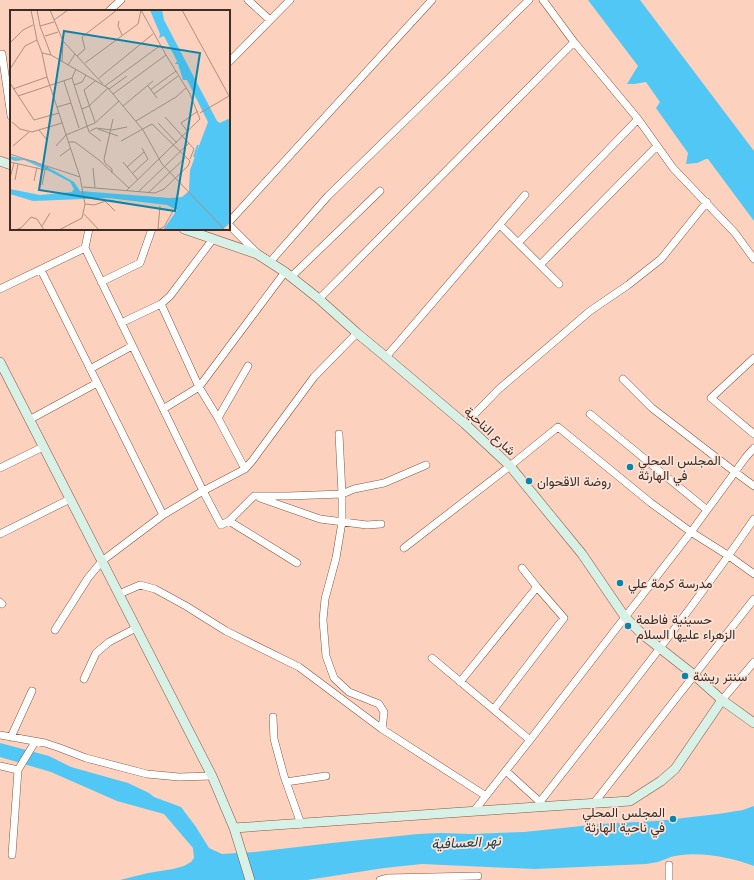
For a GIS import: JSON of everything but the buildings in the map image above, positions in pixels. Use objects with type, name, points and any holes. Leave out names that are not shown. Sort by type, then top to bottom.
[{"type":"street","points":[[110,10],[121,0]]},
{"type":"street","points":[[248,0],[270,20]]},
{"type":"street","points":[[230,61],[290,0]]},
{"type":"street","points":[[230,221],[432,0]]},
{"type":"street","points":[[270,262],[328,196],[529,0]]},
{"type":"street","points":[[543,0],[574,42],[638,119],[673,168],[735,233],[754,259]]},
{"type":"street","points":[[319,299],[574,42]]},
{"type":"street","points":[[1,52],[10,59]]},
{"type":"street","points":[[1,52],[10,110]]},
{"type":"street","points":[[518,243],[638,119]]},
{"type":"street","points":[[540,265],[657,146]]},
{"type":"street","points":[[0,161],[10,165]]},
{"type":"street","points":[[163,409],[199,387],[288,275],[380,191]]},
{"type":"street","points":[[386,357],[525,195]]},
{"type":"street","points":[[465,424],[499,389],[590,311],[628,285],[661,259],[707,202]]},
{"type":"street","points":[[500,225],[559,284]]},
{"type":"street","points":[[230,226],[257,254]]},
{"type":"street","points":[[89,230],[85,248],[220,525],[229,521],[254,496],[342,494],[354,489],[384,483],[426,465]]},
{"type":"street","points":[[102,282],[140,263],[152,230]]},
{"type":"street","name":"شارع الناحية","points":[[187,230],[257,254],[270,262],[319,299],[465,424],[510,466],[582,554],[625,617],[642,634],[694,675],[722,700],[754,723]]},
{"type":"street","points":[[121,323],[161,304],[170,296],[213,239]]},
{"type":"street","points":[[0,289],[85,248]]},
{"type":"street","points":[[40,270],[163,515]]},
{"type":"street","points":[[161,304],[199,387],[218,418],[245,469]]},
{"type":"street","points":[[55,630],[88,578],[102,561],[163,515],[203,491],[245,469],[252,462],[314,376],[357,333]]},
{"type":"street","points":[[90,369],[132,346]]},
{"type":"street","points":[[754,358],[711,398],[754,434]]},
{"type":"street","points":[[0,362],[212,776],[234,828],[250,880]]},
{"type":"street","points":[[218,418],[248,366]]},
{"type":"street","points":[[623,379],[652,408],[754,486]]},
{"type":"street","points":[[29,420],[97,383]]},
{"type":"street","points":[[590,414],[707,510]]},
{"type":"street","points":[[404,548],[558,427],[651,503],[754,574]]},
{"type":"street","points":[[339,434],[342,522],[336,558],[325,599],[323,620],[326,656],[334,678],[349,692],[379,704],[384,712],[382,729]]},
{"type":"street","points":[[0,468],[43,447]]},
{"type":"street","points":[[474,811],[691,532],[754,448]]},
{"type":"street","points":[[254,496],[320,519],[367,525],[381,524]]},
{"type":"street","points":[[0,534],[70,499]]},
{"type":"street","points":[[538,804],[660,648],[754,520]]},
{"type":"street","points":[[229,521],[297,563]]},
{"type":"street","points":[[494,709],[564,618],[522,568]]},
{"type":"street","points":[[119,594],[140,585],[155,589],[226,631],[299,667],[382,729],[486,796]]},
{"type":"street","points":[[460,682],[537,587]]},
{"type":"street","points":[[594,803],[754,598]]},
{"type":"street","points":[[84,679],[96,653],[109,642],[136,628]]},
{"type":"street","points":[[432,658],[530,740]]},
{"type":"street","points":[[234,828],[474,811],[538,804],[630,801],[661,781],[675,769],[722,700],[754,662]]},
{"type":"street","points":[[11,737],[32,691]]},
{"type":"street","points":[[273,717],[274,739],[286,782],[301,824]]},
{"type":"street","points":[[0,735],[45,743],[86,758],[147,774],[179,777],[212,776]]},
{"type":"street","points":[[12,855],[18,770],[35,742]]},
{"type":"street","points":[[0,766],[18,770]]},
{"type":"street","points":[[506,771],[538,804]]},
{"type":"street","points":[[286,782],[326,776]]},
{"type":"street","points":[[669,864],[669,880]]},
{"type":"street","points":[[380,880],[387,878],[478,876]]},
{"type":"water","points":[[588,0],[640,0],[754,151],[754,221],[708,159],[697,163],[686,164],[688,153],[656,108],[660,102],[646,82],[627,84],[638,66]]},
{"type":"water","name":"نهر العسافية","points":[[0,743],[49,756],[71,767],[128,783],[154,797],[181,807],[209,848],[222,854],[255,852],[418,834],[524,832],[601,824],[657,821],[718,814],[743,810],[754,806],[754,866],[735,860],[695,854],[675,856],[658,862],[646,864],[535,869],[422,864],[384,868],[307,880],[120,880],[184,866],[191,862],[194,858],[193,848],[164,814],[117,801],[51,772],[0,757]]},
{"type":"place","name":"المجلس المحلي في الهارثة","points":[[630,467]]},
{"type":"place","name":"روضة الاقحوان","points":[[529,481]]},
{"type":"place","name":"مدرسة كرمة علي","points":[[620,583]]},
{"type":"place","name":"حسينية فاطمة الزهراء عليها السلام","points":[[628,626]]},
{"type":"place","name":"سنتر ريشة","points":[[685,676]]},
{"type":"place","name":"المجلس المحلي في ناحية الهارثة","points":[[673,819]]}]
